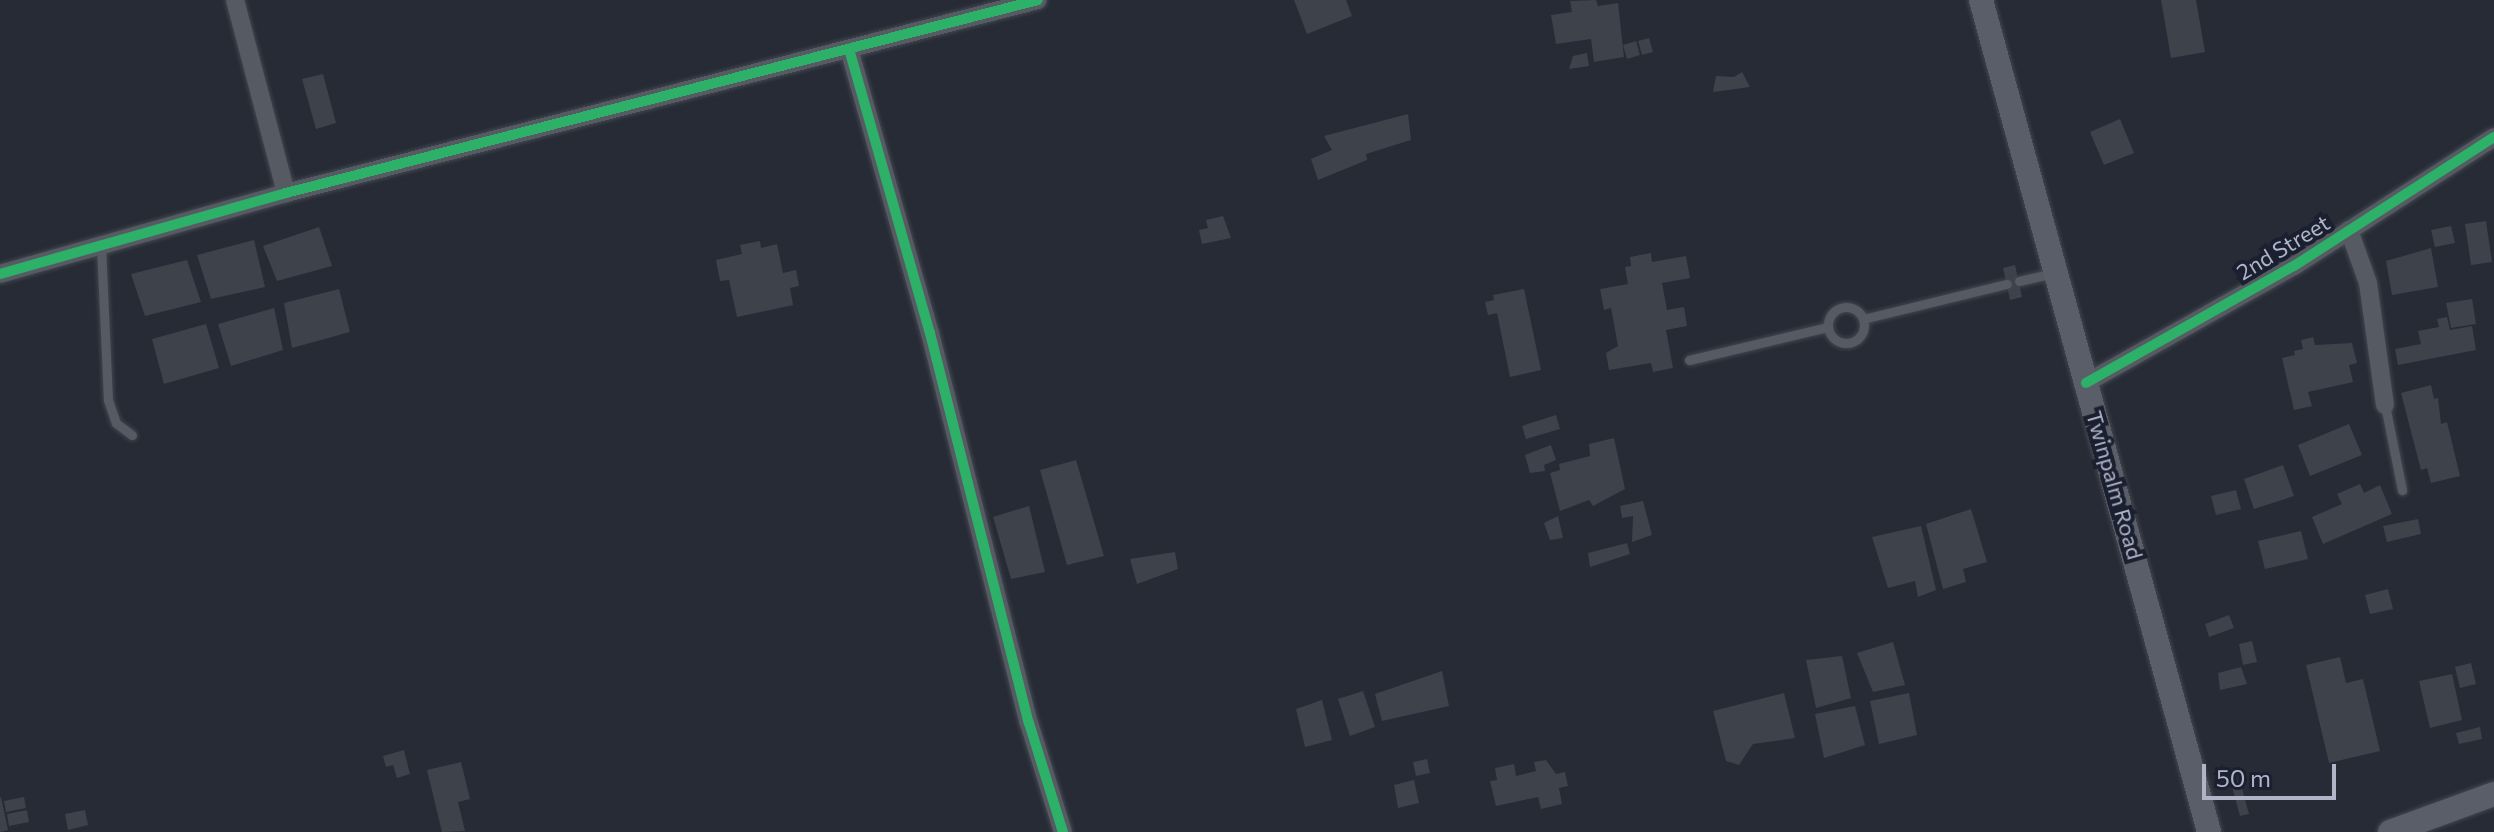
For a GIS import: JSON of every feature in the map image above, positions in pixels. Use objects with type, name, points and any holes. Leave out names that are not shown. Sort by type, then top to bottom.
[{"type":"main road","name":"Twinpalm Road","points":[[1981,0],[2209,832]]},
{"type":"main road","points":[[2390,832],[2494,794]]},
{"type":"street","points":[[235,0],[286,193]]},
{"type":"street","points":[[0,274],[286,193],[1038,0]]},
{"type":"street","points":[[849,49],[930,333],[1029,723],[1063,832]]},
{"type":"street","name":"2nd Street","points":[[2086,383],[2349,230],[2494,137]]},
{"type":"street","points":[[2349,230],[2368,283],[2385,405]]},
{"type":"lane","points":[[101,246],[108,400],[116,423],[132,435]]},
{"type":"lane","points":[[2019,281],[2056,273]]},
{"type":"lane","points":[[1863,319],[2007,284]]},
{"type":"lane","points":[[1689,360],[1828,327],[1840,308],[1854,309],[1863,319]]},
{"type":"lane","points":[[1828,327],[1834,339],[1848,343],[1860,337],[1863,319]]},
{"type":"lane","points":[[2385,405],[2402,490]]},
{"type":"building","points":[[1294,0],[1346,0],[1352,16],[1307,34]]},
{"type":"building","points":[[1596,0],[1598,6],[1618,3],[1624,57],[1594,62],[1591,39],[1556,44],[1551,15],[1572,12],[1570,1]]},
{"type":"building","points":[[2161,0],[2196,0],[2205,52],[2171,58]]},
{"type":"building","points":[[1649,38],[1653,52],[1642,55],[1638,41]]},
{"type":"building","points":[[1636,41],[1640,55],[1627,59],[1623,45]]},
{"type":"building","points":[[1587,53],[1589,66],[1569,69],[1573,56]]},
{"type":"building","points":[[1742,72],[1750,87],[1713,92],[1716,76],[1734,77]]},
{"type":"building","points":[[323,74],[336,123],[316,129],[302,79]]},
{"type":"building","points":[[1408,114],[1411,140],[1366,154],[1367,160],[1318,180],[1311,159],[1332,150],[1324,136]]},
{"type":"building","points":[[2120,119],[2134,153],[2104,165],[2090,132]]},
{"type":"building","points":[[1223,216],[1231,238],[1202,244],[1199,230],[1208,228],[1206,220]]},
{"type":"building","points":[[2486,221],[2492,262],[2471,265],[2465,224]]},
{"type":"building","points":[[2451,226],[2455,243],[2435,247],[2431,230]]},
{"type":"building","points":[[319,227],[332,266],[277,281],[263,246]]},
{"type":"building","points":[[254,240],[265,287],[211,299],[197,255]]},
{"type":"building","points":[[760,241],[761,248],[777,244],[783,273],[796,270],[799,286],[790,288],[793,305],[737,317],[729,280],[720,281],[716,260],[742,254],[740,245]]},
{"type":"building","points":[[2431,248],[2438,287],[2392,295],[2386,261]]},
{"type":"building","points":[[1651,253],[1652,262],[1686,256],[1690,278],[1662,283],[1667,310],[1684,307],[1687,326],[1666,330],[1673,368],[1653,372],[1651,363],[1609,370],[1606,353],[1618,346],[1611,308],[1604,310],[1600,289],[1628,284],[1625,267],[1631,266],[1630,257]]},
{"type":"building","points":[[187,260],[201,302],[145,316],[131,274]]},
{"type":"building","points":[[2015,265],[2022,297],[2010,300],[2003,268]]},
{"type":"building","points":[[339,289],[350,332],[292,348],[284,303]]},
{"type":"building","points":[[1524,289],[1541,370],[1510,377],[1497,313],[1488,315],[1485,302],[1494,300],[1493,295]]},
{"type":"building","points":[[2472,299],[2476,324],[2451,328],[2446,303]]},
{"type":"building","points":[[274,308],[283,350],[231,366],[218,324]]},
{"type":"building","points":[[2447,317],[2450,330],[2472,326],[2476,350],[2398,365],[2395,349],[2421,344],[2418,331],[2439,327],[2437,319]]},
{"type":"building","points":[[206,324],[219,368],[164,384],[152,339]]},
{"type":"building","points":[[2313,337],[2315,345],[2352,343],[2357,363],[2349,365],[2353,382],[2308,392],[2312,406],[2294,410],[2282,358],[2295,355],[2294,351],[2303,349],[2301,340]]},
{"type":"building","points":[[2431,385],[2434,399],[2438,398],[2441,424],[2447,422],[2460,476],[2431,483],[2427,468],[2421,470],[2401,393]]},
{"type":"building","points":[[1556,415],[1560,429],[1526,439],[1522,426]]},
{"type":"building","points":[[2349,424],[2362,455],[2310,476],[2298,445]]},
{"type":"building","points":[[1614,438],[1625,489],[1593,506],[1589,500],[1560,511],[1550,473],[1560,470],[1559,464],[1590,456],[1589,444]]},
{"type":"building","points":[[1551,445],[1556,460],[1544,465],[1545,471],[1530,473],[1525,455]]},
{"type":"building","points":[[1076,460],[1104,556],[1067,565],[1040,470]]},
{"type":"building","points":[[2283,465],[2294,496],[2254,509],[2244,479]]},
{"type":"building","points":[[2360,484],[2364,493],[2380,485],[2392,514],[2323,544],[2312,517],[2342,504],[2337,494]]},
{"type":"building","points":[[2236,490],[2241,509],[2216,515],[2211,496]]},
{"type":"building","points":[[1643,501],[1652,535],[1632,542],[1633,516],[1622,518],[1620,506]]},
{"type":"building","points":[[1029,506],[1045,572],[1011,579],[993,517]]},
{"type":"building","points":[[1971,509],[1987,562],[1963,569],[1966,582],[1943,589],[1926,524]]},
{"type":"building","points":[[1558,516],[1563,538],[1550,540],[1544,523]]},
{"type":"building","points":[[2418,519],[2421,534],[2387,542],[2383,526]]},
{"type":"building","points":[[1921,526],[1936,590],[1918,597],[1915,581],[1888,588],[1872,537]]},
{"type":"building","points":[[2301,531],[2308,559],[2265,569],[2258,541]]},
{"type":"building","points":[[1627,543],[1630,554],[1590,567],[1588,553]]},
{"type":"building","points":[[1175,552],[1178,569],[1137,584],[1130,559]]},
{"type":"building","points":[[2388,589],[2393,609],[2370,614],[2365,595]]},
{"type":"building","points":[[2229,615],[2234,628],[2209,637],[2205,624]]},
{"type":"building","points":[[2252,641],[2257,662],[2243,665],[2239,644]]},
{"type":"building","points":[[1893,642],[1905,685],[1873,692],[1857,653]]},
{"type":"building","points":[[1842,656],[1851,698],[1816,708],[1806,660]]},
{"type":"building","points":[[2340,657],[2346,683],[2363,679],[2380,751],[2329,763],[2306,665]]},
{"type":"building","points":[[2471,663],[2476,684],[2460,688],[2455,667]]},
{"type":"building","points":[[2241,667],[2247,684],[2220,690],[2218,673]]},
{"type":"building","points":[[1442,671],[1449,706],[1382,721],[1375,694]]},
{"type":"building","points":[[2452,674],[2462,720],[2430,728],[2419,681]]},
{"type":"building","points":[[1363,691],[1375,727],[1350,736],[1338,699]]},
{"type":"building","points":[[1784,693],[1795,738],[1753,744],[1739,765],[1726,761],[1713,711]]},
{"type":"building","points":[[1909,693],[1917,735],[1879,744],[1870,701]]},
{"type":"building","points":[[1322,700],[1332,740],[1305,747],[1296,709]]},
{"type":"building","points":[[1855,706],[1865,745],[1824,758],[1815,714]]},
{"type":"building","points":[[2480,727],[2482,739],[2459,744],[2456,733]]},
{"type":"building","points":[[404,750],[410,774],[397,778],[393,765],[386,767],[383,756]]},
{"type":"building","points":[[1427,759],[1430,773],[1416,776],[1413,762]]},
{"type":"building","points":[[1546,760],[1556,774],[1565,772],[1568,786],[1559,788],[1562,804],[1541,809],[1538,797],[1496,806],[1490,781],[1497,780],[1495,768],[1514,764],[1516,776],[1536,771],[1534,762]]},
{"type":"building","points":[[461,762],[470,799],[458,802],[465,831],[442,832],[427,770]]},
{"type":"building","points":[[1414,780],[1419,803],[1398,808],[1394,785]]},
{"type":"building","points":[[2240,781],[2249,814],[2240,816],[2231,783]]},
{"type":"building","points":[[24,797],[26,808],[6,812],[4,801]]},
{"type":"building","points":[[0,798],[8,830],[0,832]]},
{"type":"building","points":[[27,810],[29,822],[9,826],[7,814]]},
{"type":"building","points":[[85,810],[88,825],[68,830],[65,814]]},
{"type":"cycle path","points":[[0,274],[286,193],[1038,0]]},
{"type":"cycle path","points":[[849,49],[930,333],[1029,723],[1063,832]]},
{"type":"cycle path","points":[[2086,383],[2294,266],[2494,137]]}]
